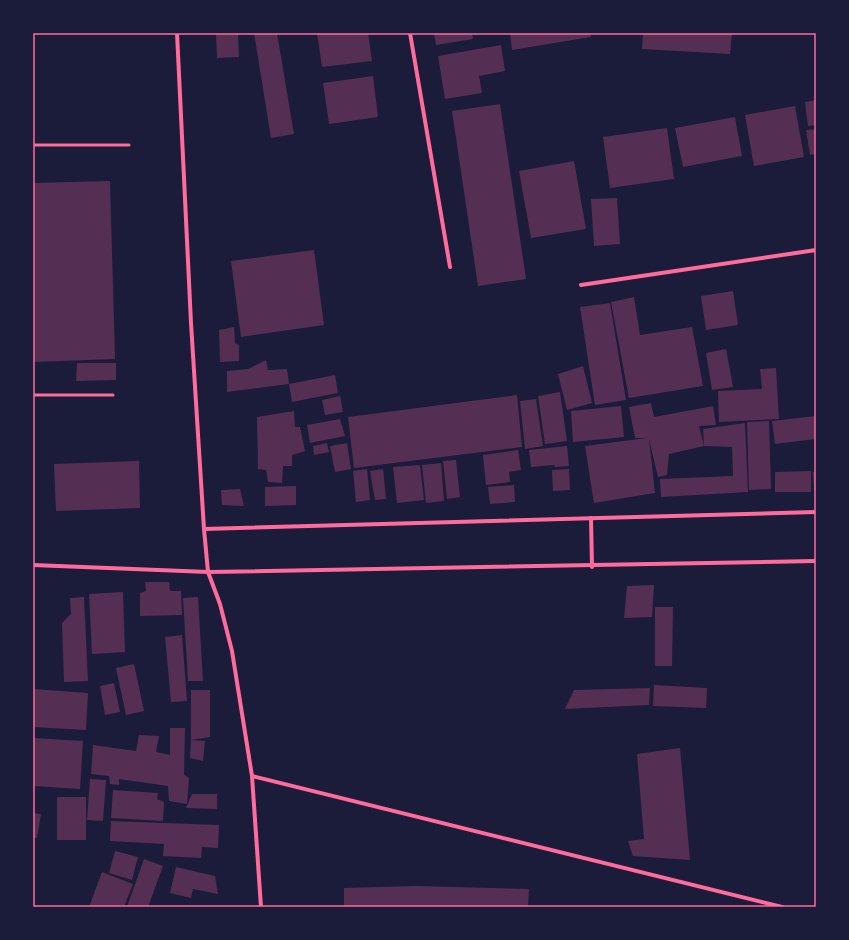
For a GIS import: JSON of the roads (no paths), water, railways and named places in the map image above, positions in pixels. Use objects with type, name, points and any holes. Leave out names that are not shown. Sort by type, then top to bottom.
[{"type":"street","points":[[177,33],[191,323],[208,572],[220,604],[232,651],[252,776],[261,907]]},
{"type":"street","points":[[410,33],[450,267]]},
{"type":"street","points":[[581,285],[816,250]]},
{"type":"street","points":[[204,529],[816,512]]},
{"type":"street","points":[[591,518],[592,567]]},
{"type":"street","points":[[33,565],[208,572],[592,567],[816,562]]},
{"type":"street","points":[[252,776],[782,907]]},
{"type":"lane","points":[[33,145],[129,145]]},
{"type":"lane","points":[[33,395],[112,395]]}]
